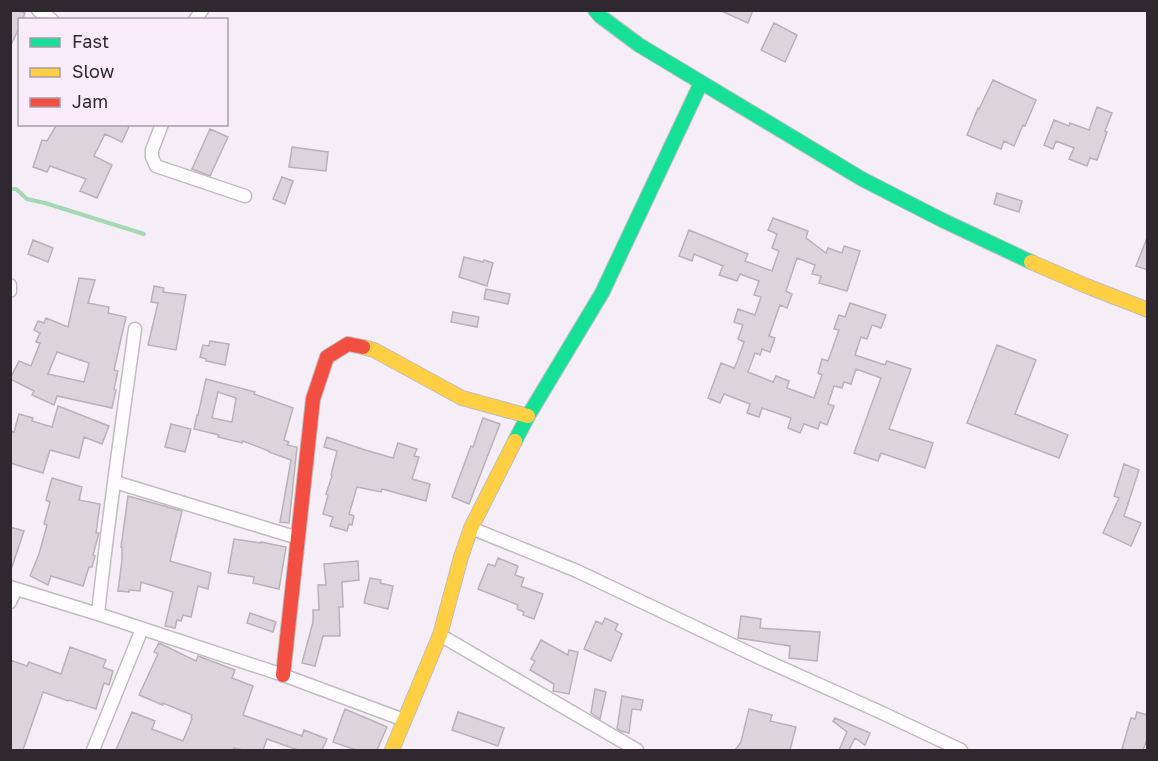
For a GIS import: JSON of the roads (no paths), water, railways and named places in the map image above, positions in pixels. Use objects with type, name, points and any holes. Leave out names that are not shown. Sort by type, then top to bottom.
[{"type":"street","points":[[595,10],[639,45],[862,179],[1031,261],[1148,310]]},
{"type":"street","points":[[392,750],[441,635],[471,528],[528,416],[602,293],[701,83]]},
{"type":"street","points":[[161,126],[152,150],[156,166],[245,196]]},
{"type":"street","points":[[10,285],[10,291]]},
{"type":"street","points":[[98,614],[106,536],[135,329]]},
{"type":"street","points":[[283,675],[313,399],[327,357],[348,344],[374,350],[462,398],[528,416]]},
{"type":"street","points":[[115,482],[298,538]]},
{"type":"street","points":[[471,528],[577,571],[961,750]]},
{"type":"street","points":[[10,602],[13,588],[283,675],[404,720]]},
{"type":"street","points":[[93,750],[142,629]]},
{"type":"street","points":[[441,635],[637,750]]},
{"type":"waterway","points":[[10,189],[16,189],[27,199],[144,234]]}]
